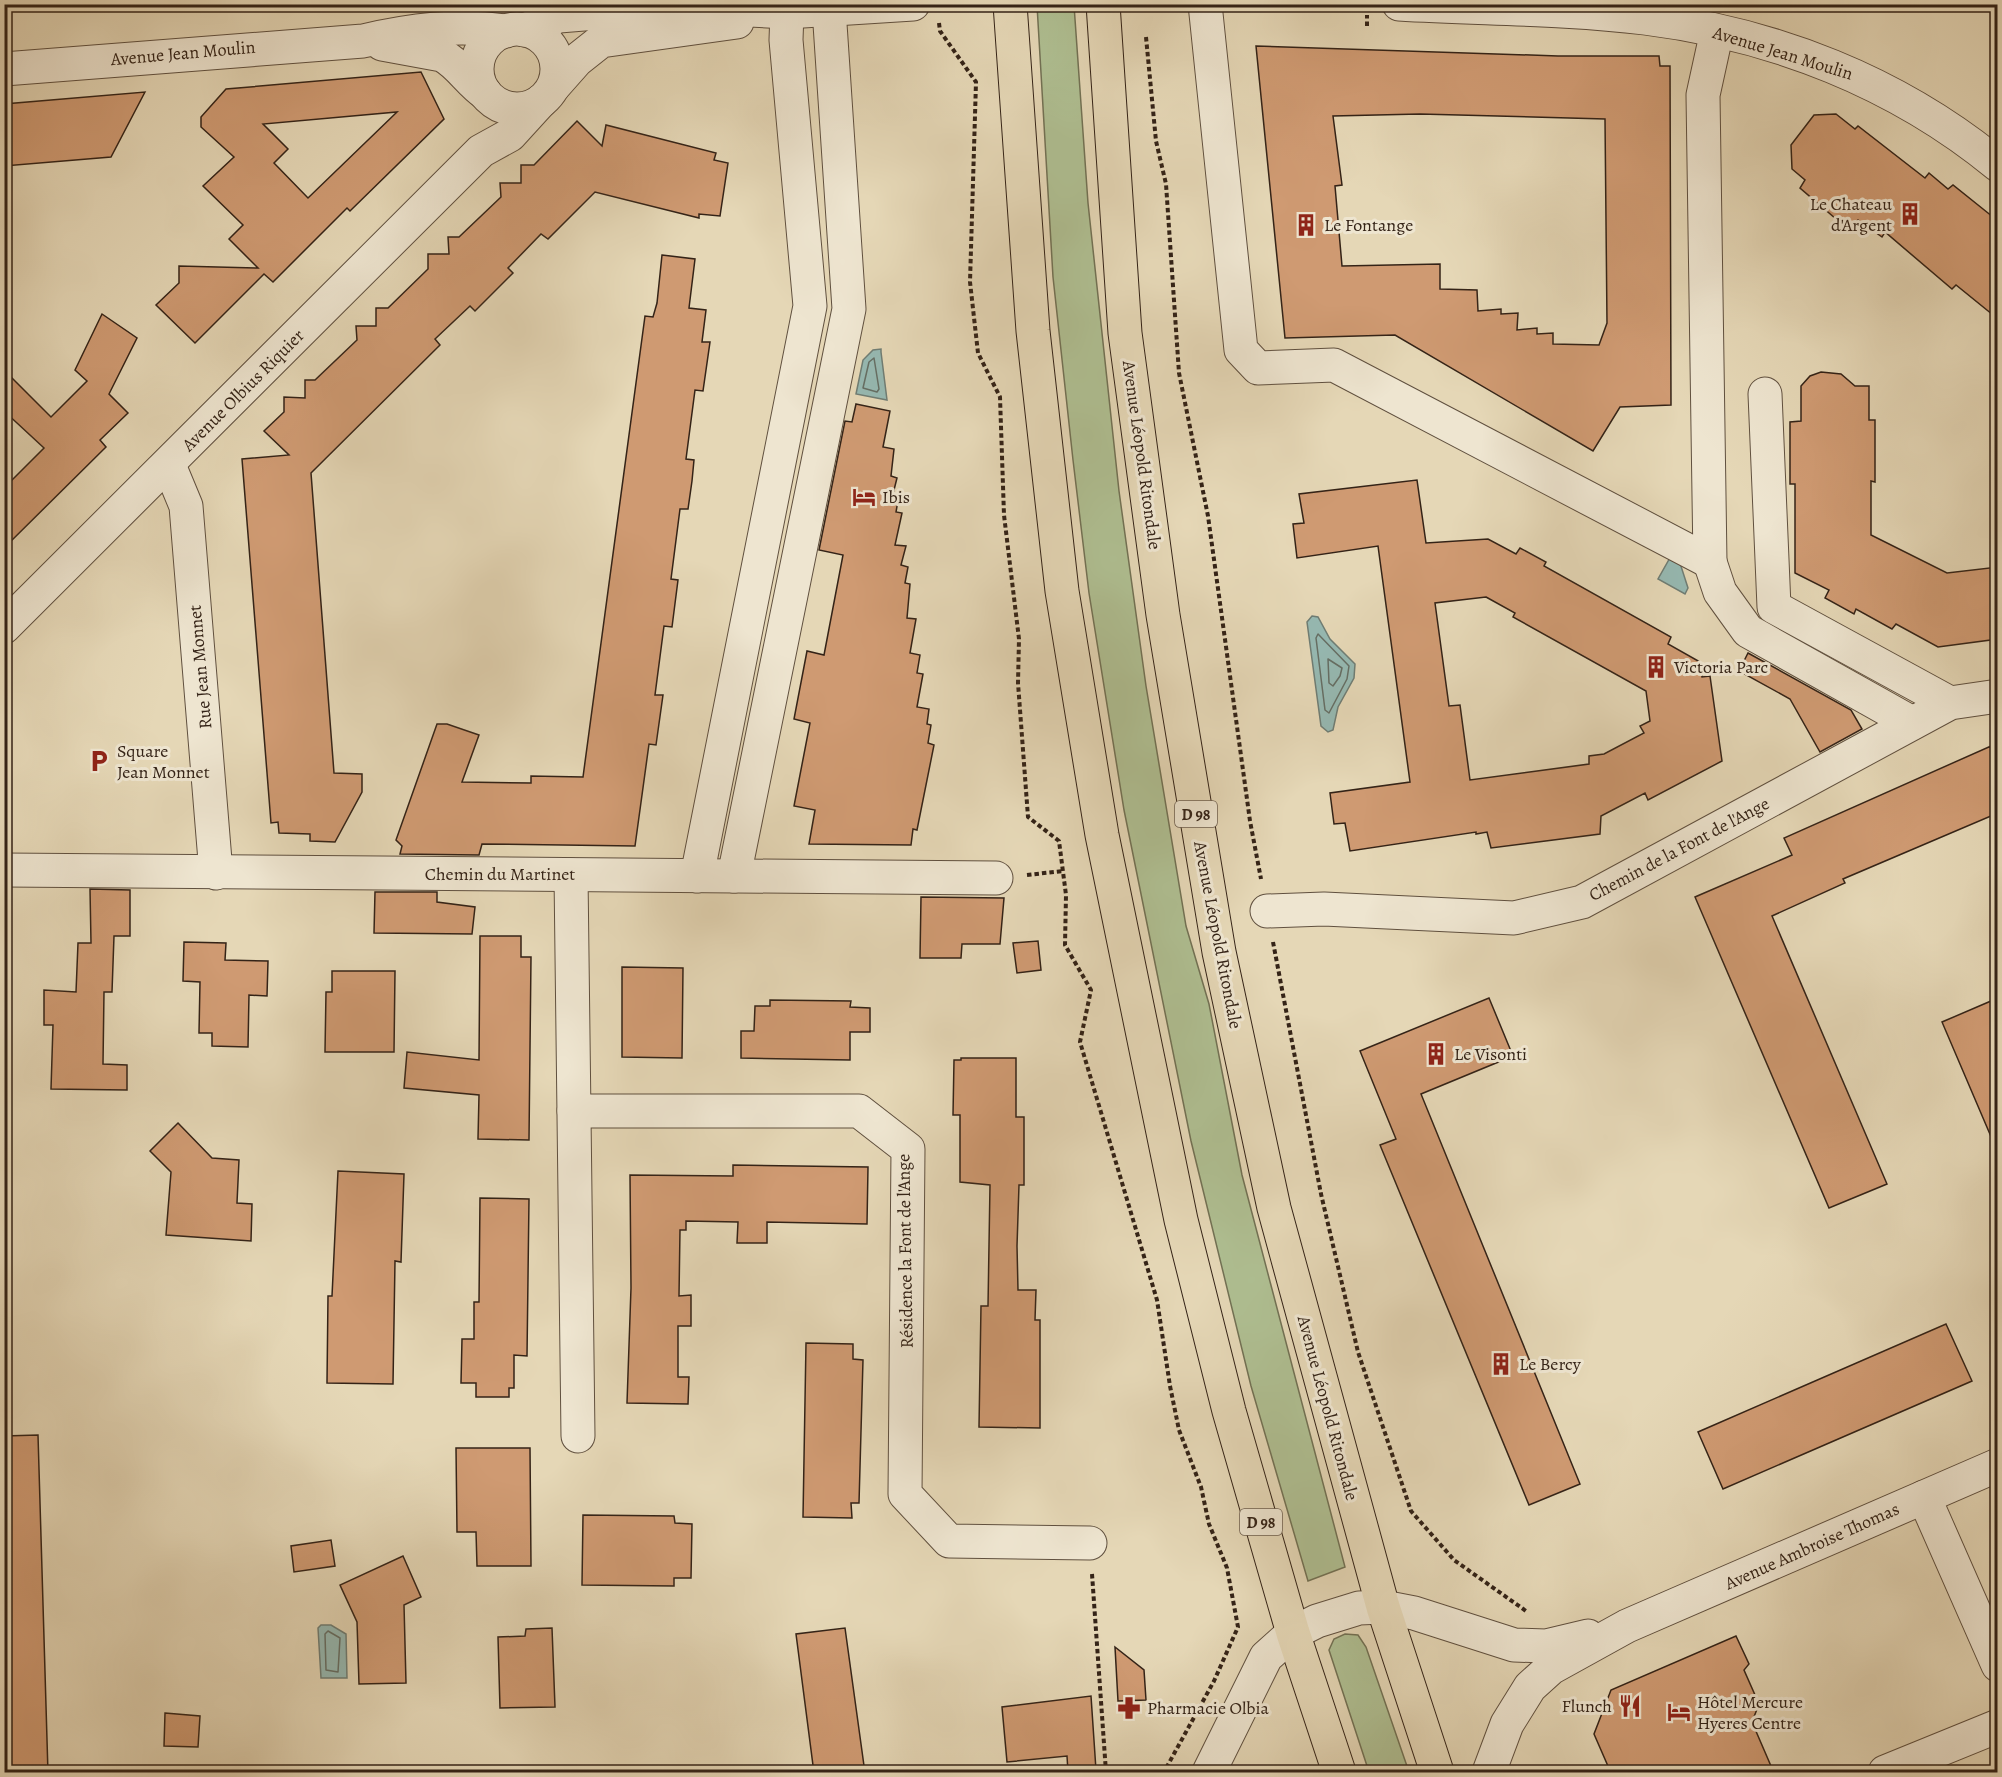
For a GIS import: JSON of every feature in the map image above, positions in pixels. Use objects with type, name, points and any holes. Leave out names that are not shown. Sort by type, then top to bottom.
[{"type":"highway","name":"D 98","points":[[1010,4],[1037,366],[1062,591],[1102,835],[1181,1220],[1229,1411],[1293,1633],[1339,1773]]},
{"type":"highway","name":"Avenue Léopold Ritondale","points":[[1102,4],[1125,333],[1163,615],[1219,952],[1274,1208],[1383,1606],[1437,1773]]},
{"type":"street","points":[[488,96],[510,109],[523,110],[548,93],[577,60],[601,41],[690,30],[787,12],[913,4]]},
{"type":"street","points":[[1204,4],[1241,350],[1250,362],[1258,368],[1334,365],[1710,562]]},
{"type":"street","name":"Avenue Jean Moulin","points":[[1399,4],[1645,18],[1717,31],[1813,58],[1862,77],[1914,106],[1998,165]]},
{"type":"street","points":[[481,151],[488,96],[477,70],[479,57],[494,36],[559,16],[619,7],[690,6],[787,12]]},
{"type":"street","points":[[734,876],[849,309],[829,9]]},
{"type":"street","points":[[697,876],[810,306],[786,40],[787,12]]},
{"type":"street","name":"Avenue Jean Moulin","points":[[4,69],[254,47],[363,41],[414,29],[474,27],[515,30]]},
{"type":"street","points":[[515,30],[543,38],[551,48],[558,72],[548,93]]},
{"type":"street","points":[[1717,31],[1703,95],[1710,562],[1720,592],[1748,632],[1912,723]]},
{"type":"street","name":"Avenue Jean Moulin","points":[[363,41],[442,55],[488,96]]},
{"type":"street","name":"Avenue Olbius Riquier","points":[[4,627],[169,465],[481,151],[510,135],[548,93]]},
{"type":"street","points":[[1764,394],[1774,607],[1950,703]]},
{"type":"street","name":"Rue Jean Monnet","points":[[169,465],[186,506],[216,873]]},
{"type":"street","name":"Chemin de la Font de l'Ange","points":[[1267,911],[1324,909],[1514,918],[1582,902],[1950,703],[1998,696]]},
{"type":"street","name":"Chemin du Martinet","points":[[4,870],[996,878]]},
{"type":"street","points":[[571,874],[578,1436]]},
{"type":"street","name":"Résidence la Font de l'Ange","points":[[574,1111],[859,1111],[908,1149],[905,1494],[949,1540],[1090,1543]]},
{"type":"street","name":"Avenue Ambroise Thomas","points":[[1489,1773],[1507,1724],[1530,1687],[1551,1668],[1627,1626],[1998,1465]]},
{"type":"street","points":[[1924,1497],[1998,1665]]},
{"type":"street","name":"Avenue Ambroise Thomas","points":[[1209,1773],[1266,1657],[1293,1633],[1317,1621],[1359,1608],[1383,1606],[1414,1613],[1514,1646],[1545,1646],[1627,1626]]},
{"type":"street","points":[[1885,1773],[1998,1726]]},
{"type":"path","points":[[1366,26],[1367,14]]},
{"type":"path","points":[[940,31],[976,82],[970,282],[978,353],[1000,397],[1004,515],[1019,639],[1018,683],[1028,818],[1059,841],[1066,895],[1065,945],[1092,990],[1080,1042],[1157,1300],[1179,1430],[1201,1487],[1209,1524],[1227,1568],[1238,1627],[1214,1681],[1164,1773]]},
{"type":"path","points":[[1146,37],[1156,141],[1166,184],[1179,373],[1208,516],[1250,821],[1321,1194],[1358,1352],[1411,1511],[1454,1560],[1528,1612]]},
{"type":"path","points":[[1090,1543],[1106,1773]]},
{"type":"green space","points":[[1037,5],[1074,5],[1088,203],[1119,491],[1146,686],[1186,926],[1209,1004],[1242,1175],[1345,1567],[1308,1581],[1251,1386],[1191,1141],[1124,810],[1089,593],[1053,277]]},
{"type":"green space","points":[[1345,1634],[1358,1635],[1366,1647],[1409,1772],[1369,1772],[1329,1650],[1334,1639]]},
{"type":"water","points":[[881,349],[887,400],[856,394],[863,360],[873,350]]},
{"type":"water","points":[[1671,556],[1679,560],[1688,588],[1685,594],[1658,579]]},
{"type":"water","points":[[1312,616],[1318,617],[1330,639],[1355,664],[1354,678],[1338,707],[1333,730],[1328,732],[1321,726],[1307,622]]},
{"type":"water","points":[[321,1625],[331,1625],[346,1634],[347,1678],[321,1678],[318,1628]]},
{"type":"building","name":"Le Fontange","points":[[1256,46],[1558,56],[1659,56],[1660,66],[1670,66],[1671,405],[1620,407],[1593,451],[1395,335],[1285,338]],"holes":[[[1420,114],[1605,119],[1607,323],[1599,345],[1553,344],[1553,333],[1537,334],[1537,328],[1517,330],[1518,313],[1501,314],[1501,309],[1478,311],[1477,290],[1440,289],[1440,264],[1342,266],[1335,186],[1342,185],[1333,116]]]},
{"type":"building","points":[[421,72],[444,119],[350,211],[347,208],[273,282],[264,274],[195,343],[156,305],[179,283],[179,266],[258,268],[229,239],[243,225],[203,186],[234,157],[201,127],[201,117],[226,89]],"holes":[[[397,112],[308,198],[274,163],[288,149],[263,124]]]},
{"type":"building","points":[[145,92],[111,157],[4,166],[4,104]]},
{"type":"building","name":"Le Chateau d'Argent","points":[[1836,114],[1855,129],[1858,126],[1925,178],[1929,173],[1948,189],[1953,185],[1998,221],[1998,319],[1956,285],[1952,289],[1885,232],[1882,237],[1858,220],[1850,231],[1800,188],[1805,180],[1792,169],[1791,145],[1814,115]]},
{"type":"building","points":[[577,121],[602,146],[606,125],[716,153],[714,160],[728,163],[720,216],[699,214],[699,218],[595,192],[548,239],[541,234],[508,268],[513,273],[475,311],[470,306],[435,339],[440,345],[311,473],[334,773],[362,774],[362,792],[335,842],[310,841],[310,834],[279,833],[278,822],[271,823],[242,459],[289,455],[264,431],[284,412],[284,397],[305,398],[305,380],[315,380],[357,340],[356,326],[376,326],[376,308],[388,308],[428,269],[428,254],[449,254],[448,237],[459,237],[501,197],[500,183],[521,183],[521,165],[534,165]]},
{"type":"building","points":[[662,255],[695,259],[689,308],[706,310],[702,342],[710,342],[703,391],[695,390],[686,459],[694,460],[692,481],[688,509],[680,509],[671,579],[678,580],[672,627],[664,626],[655,695],[663,695],[656,745],[649,744],[635,846],[482,844],[479,855],[400,854],[402,846],[396,840],[437,724],[447,724],[479,735],[462,782],[531,783],[531,776],[583,777],[645,316],[653,317],[657,303]]},
{"type":"building","points":[[102,314],[137,338],[109,394],[128,413],[100,440],[106,447],[4,548],[4,488],[44,448],[4,411],[4,370],[51,417],[87,381],[75,370]]},
{"type":"building","points":[[1821,372],[1841,374],[1855,386],[1869,386],[1869,420],[1875,420],[1875,482],[1871,481],[1871,535],[1947,573],[1998,567],[1998,639],[1938,647],[1896,624],[1892,629],[1856,609],[1854,614],[1825,598],[1829,590],[1795,573],[1795,484],[1790,484],[1790,422],[1801,421],[1801,386],[1810,376]]},
{"type":"building","points":[[856,404],[890,411],[883,447],[894,449],[891,476],[897,478],[893,494],[899,495],[896,512],[902,513],[895,545],[906,546],[901,565],[908,567],[905,583],[910,584],[907,618],[916,619],[910,653],[920,655],[917,673],[923,674],[917,707],[929,709],[927,724],[931,725],[928,743],[934,745],[917,830],[913,829],[911,845],[809,844],[815,810],[794,806],[810,723],[794,719],[807,651],[824,655],[843,555],[819,550],[845,421],[852,422]]},
{"type":"building","name":"Victoria Parc","points":[[1417,480],[1426,543],[1488,539],[1516,554],[1520,548],[1546,562],[1544,566],[1671,637],[1668,644],[1700,662],[1702,677],[1710,676],[1722,761],[1648,800],[1645,793],[1601,816],[1600,834],[1491,848],[1487,832],[1476,834],[1476,832],[1350,851],[1345,823],[1334,824],[1330,793],[1410,782],[1378,546],[1297,558],[1293,524],[1304,523],[1299,494]],"holes":[[[1486,597],[1515,613],[1513,617],[1646,691],[1650,721],[1640,726],[1644,733],[1604,754],[1589,756],[1589,764],[1470,780],[1460,705],[1449,706],[1435,603]]]},
{"type":"building","points":[[1748,653],[1851,710],[1862,729],[1820,752],[1790,699],[1739,671]]},
{"type":"building","points":[[1991,746],[1998,761],[1998,813],[1843,879],[1845,883],[1772,916],[1887,1184],[1829,1208],[1695,897],[1792,855],[1784,838]]},
{"type":"building","points":[[90,889],[130,890],[130,936],[114,936],[112,992],[104,992],[103,1064],[127,1065],[127,1090],[51,1089],[53,1025],[44,1025],[44,990],[76,992],[78,943],[91,943]]},
{"type":"building","points":[[375,892],[437,892],[437,902],[475,907],[472,934],[374,933]]},
{"type":"building","points":[[921,897],[1004,898],[1000,944],[962,944],[961,958],[920,958]]},
{"type":"building","points":[[480,936],[521,936],[521,957],[531,957],[529,1140],[478,1139],[479,1095],[404,1088],[407,1052],[479,1060]]},
{"type":"building","points":[[1038,941],[1041,970],[1017,973],[1013,943]]},
{"type":"building","points":[[184,942],[226,943],[225,960],[268,961],[267,996],[249,995],[248,1047],[212,1046],[212,1033],[199,1033],[200,982],[183,981]]},
{"type":"building","points":[[622,967],[683,968],[682,1058],[622,1057]]},
{"type":"building","points":[[332,971],[395,971],[394,1052],[325,1052],[326,992],[332,992]]},
{"type":"building","points":[[1489,998],[1513,1056],[1421,1094],[1580,1484],[1529,1505],[1380,1145],[1396,1139],[1360,1051]]},
{"type":"building","points":[[1998,998],[1998,1153],[1942,1022]]},
{"type":"building","points":[[770,1000],[851,1001],[850,1007],[870,1008],[870,1032],[850,1032],[850,1060],[741,1058],[741,1031],[754,1031],[755,1006],[770,1006]]},
{"type":"building","points":[[961,1058],[1016,1058],[1016,1117],[1024,1117],[1024,1185],[1019,1185],[1018,1290],[1036,1290],[1035,1320],[1040,1320],[1040,1428],[979,1427],[981,1306],[988,1306],[990,1185],[960,1182],[960,1115],[953,1115],[954,1060],[961,1060]]},
{"type":"building","points":[[178,1123],[212,1158],[239,1160],[237,1203],[252,1204],[251,1241],[166,1235],[171,1172],[150,1151]]},
{"type":"building","points":[[733,1165],[868,1167],[867,1224],[767,1222],[767,1243],[737,1243],[738,1222],[686,1221],[686,1230],[680,1230],[679,1296],[691,1295],[691,1326],[678,1326],[678,1377],[689,1377],[688,1404],[627,1403],[631,1288],[630,1175],[733,1176]]},
{"type":"building","points":[[338,1171],[404,1174],[401,1262],[395,1261],[393,1384],[327,1383],[328,1296],[332,1296]]},
{"type":"building","points":[[480,1198],[529,1199],[527,1356],[514,1355],[514,1388],[509,1388],[509,1397],[476,1397],[476,1383],[461,1383],[462,1339],[474,1339],[474,1302],[479,1302]]},
{"type":"building","points":[[1946,1324],[1972,1381],[1723,1489],[1698,1432]]},
{"type":"building","points":[[806,1343],[853,1344],[853,1359],[863,1360],[859,1503],[851,1503],[852,1518],[803,1517]]},
{"type":"building","points":[[38,1435],[48,1773],[4,1773],[4,1436]]},
{"type":"building","points":[[456,1448],[530,1448],[531,1566],[477,1566],[476,1532],[457,1532]]},
{"type":"building","points":[[583,1515],[674,1516],[675,1523],[692,1524],[691,1578],[674,1578],[674,1586],[582,1585]]},
{"type":"building","points":[[331,1540],[335,1566],[294,1572],[291,1546]]},
{"type":"building","points":[[403,1556],[421,1597],[404,1605],[406,1683],[359,1684],[357,1622],[340,1585]]},
{"type":"building","points":[[552,1628],[555,1707],[500,1708],[498,1637],[525,1636],[526,1629]]},
{"type":"building","points":[[845,1628],[865,1773],[814,1773],[796,1634]]},
{"type":"building","name":"Hôtel Mercure Hyeres Centre","points":[[1736,1636],[1749,1664],[1744,1670],[1759,1704],[1752,1722],[1774,1773],[1611,1773],[1594,1734],[1611,1690]]},
{"type":"building","points":[[1115,1647],[1144,1670],[1146,1700],[1118,1701]]},
{"type":"building","points":[[1091,1696],[1096,1770],[1068,1772],[1067,1756],[1007,1762],[1002,1707]]},
{"type":"building","points":[[165,1713],[200,1716],[198,1747],[164,1746]]},
{"type":"waterway","points":[[4,11],[18,4]]},
{"type":"place","name":"Le Chateau d'Argent","points":[[1910,214]]},
{"type":"place","name":"Le Fontange","points":[[1306,225]]},
{"type":"place","name":"Ibis","points":[[864,497]]},
{"type":"place","name":"Victoria Parc","points":[[1656,667]]},
{"type":"place","name":"Square Jean Monnet","points":[[99,761]]},
{"type":"place","name":"Le Visonti","points":[[1436,1054]]},
{"type":"place","name":"Le Bercy","points":[[1501,1364]]},
{"type":"place","name":"Flunch","points":[[1630,1706]]},
{"type":"place","name":"Pharmacie Olbia","points":[[1129,1708]]},
{"type":"place","name":"Hôtel Mercure Hyeres Centre","points":[[1679,1712]]}]
